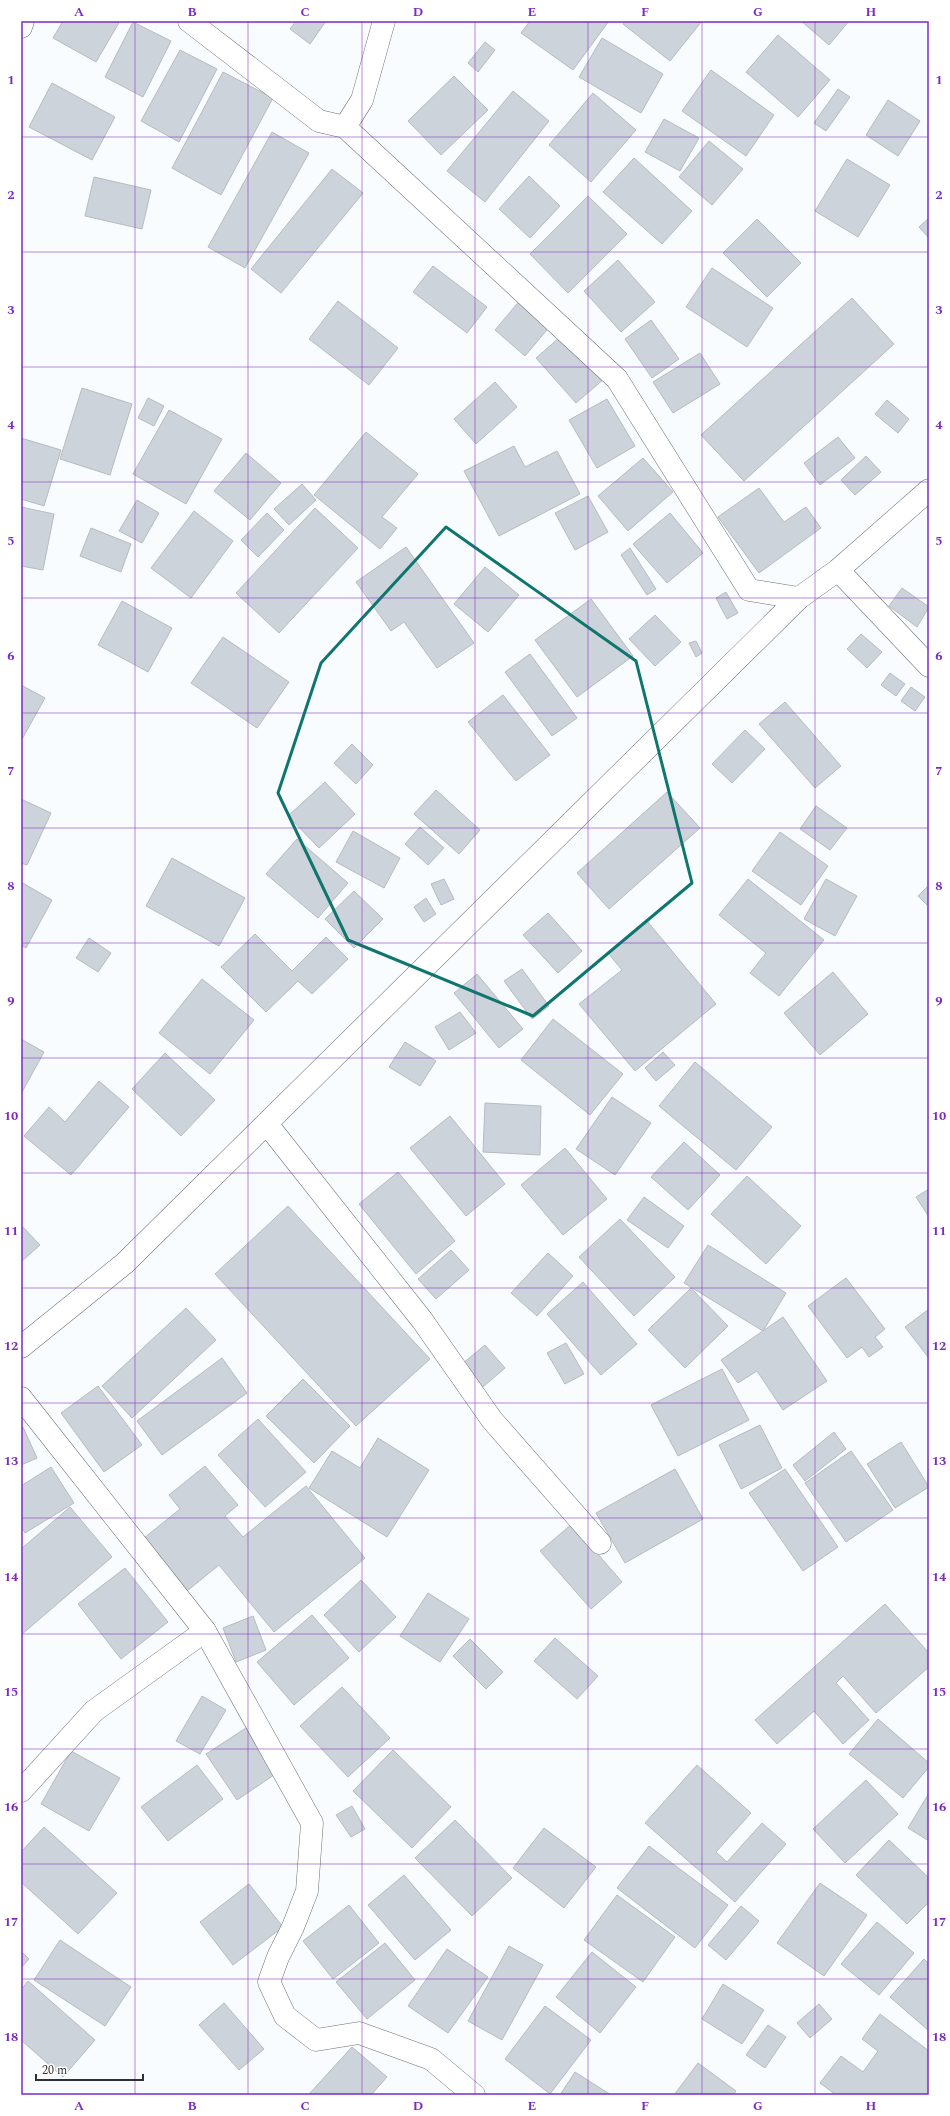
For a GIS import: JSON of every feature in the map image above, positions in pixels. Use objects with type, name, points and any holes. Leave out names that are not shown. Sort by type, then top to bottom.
[{"type":"street","points":[[21,27],[23,21]]},
{"type":"street","points":[[189,21],[319,121],[345,127],[618,379],[749,590],[799,598]]},
{"type":"street","points":[[345,127],[362,100],[384,21]]},
{"type":"street","points":[[21,1348],[125,1263],[799,598],[838,570],[929,490]]},
{"type":"street","points":[[838,570],[929,666]]},
{"type":"street","points":[[267,1124],[422,1320],[492,1420],[600,1543]]},
{"type":"street","points":[[21,1398],[205,1631],[312,1823],[307,1891],[293,1927],[278,1957],[269,1982],[285,2016],[316,2040],[359,2033],[431,2060],[474,2095]]},
{"type":"street","points":[[21,1792],[94,1711],[205,1631]]},
{"type":"highlighted area","points":[[446,527],[636,661],[692,883],[533,1016],[348,940],[278,793],[321,663]]},
{"type":"building","points":[[63,21],[120,21],[96,62],[53,38]]},
{"type":"building","points":[[296,21],[326,21],[310,44],[290,29]]},
{"type":"building","points":[[530,21],[609,21],[573,70],[521,33]]},
{"type":"building","points":[[626,21],[702,21],[670,61],[623,24]]},
{"type":"building","points":[[801,21],[849,21],[829,45]]},
{"type":"building","points":[[133,22],[171,41],[143,97],[105,77]]},
{"type":"building","points":[[778,35],[830,80],[798,117],[746,72]]},
{"type":"building","points":[[602,38],[663,74],[641,113],[579,77]]},
{"type":"building","points":[[485,42],[495,50],[478,72],[468,63]]},
{"type":"building","points":[[180,50],[217,69],[179,142],[141,121]]},
{"type":"building","points":[[711,70],[774,115],[746,156],[682,111]]},
{"type":"building","points":[[223,72],[273,98],[221,195],[172,168]]},
{"type":"building","points":[[454,76],[488,110],[441,155],[408,121]]},
{"type":"building","points":[[52,83],[115,117],[92,160],[29,127]]},
{"type":"building","points":[[838,89],[850,97],[826,131],[814,123]]},
{"type":"building","points":[[513,91],[549,121],[485,202],[447,171]]},
{"type":"building","points":[[593,93],[636,130],[591,182],[549,145]]},
{"type":"building","points":[[888,100],[920,121],[898,156],[866,135]]},
{"type":"building","points":[[664,119],[699,138],[680,171],[645,152]]},
{"type":"building","points":[[272,132],[309,153],[245,268],[208,247]]},
{"type":"building","points":[[709,141],[743,169],[712,205],[679,177]]},
{"type":"building","points":[[634,158],[692,211],[662,244],[603,192]]},
{"type":"building","points":[[847,159],[890,185],[858,237],[815,211]]},
{"type":"building","points":[[332,169],[363,193],[281,293],[251,269]]},
{"type":"building","points":[[529,176],[560,206],[530,238],[499,209]]},
{"type":"building","points":[[94,177],[151,190],[142,229],[85,216]]},
{"type":"building","points":[[588,196],[627,234],[568,293],[530,254]]},
{"type":"building","points":[[929,218],[929,238],[919,227]]},
{"type":"building","points":[[757,219],[801,263],[767,297],[723,253]]},
{"type":"building","points":[[618,260],[655,302],[621,332],[584,291]]},
{"type":"building","points":[[433,266],[487,307],[467,333],[413,292]]},
{"type":"building","points":[[712,268],[773,308],[747,347],[686,307]]},
{"type":"building","points":[[522,298],[552,324],[525,356],[495,330]]},
{"type":"building","points":[[852,298],[894,344],[744,481],[701,435]]},
{"type":"building","points":[[338,301],[398,348],[369,385],[309,339]]},
{"type":"building","points":[[651,320],[679,359],[652,378],[625,339]]},
{"type":"building","points":[[566,332],[605,378],[576,403],[536,358]]},
{"type":"building","points":[[700,353],[720,384],[673,413],[653,382]]},
{"type":"building","points":[[495,382],[517,407],[476,444],[454,419]]},
{"type":"building","points":[[82,388],[132,404],[110,475],[60,459]]},
{"type":"building","points":[[148,398],[164,406],[154,426],[138,418]]},
{"type":"building","points":[[607,399],[635,446],[597,468],[569,420]]},
{"type":"building","points":[[887,400],[909,419],[898,433],[875,414]]},
{"type":"building","points":[[169,410],[222,439],[186,504],[133,474]]},
{"type":"building","points":[[366,432],[418,474],[382,517],[397,528],[380,549],[314,495]]},
{"type":"building","points":[[838,437],[855,458],[820,485],[804,463]]},
{"type":"building","points":[[21,438],[61,450],[44,506],[21,499]]},
{"type":"building","points":[[514,446],[525,467],[557,451],[580,494],[499,536],[464,471]]},
{"type":"building","points":[[246,453],[281,483],[250,520],[214,491]]},
{"type":"building","points":[[866,456],[881,472],[855,495],[841,480]]},
{"type":"building","points":[[643,458],[673,492],[628,531],[598,496]]},
{"type":"building","points":[[302,484],[316,500],[289,525],[274,509]]},
{"type":"building","points":[[759,488],[784,522],[806,507],[821,528],[759,573],[718,517]]},
{"type":"building","points":[[588,496],[608,532],[575,550],[555,513]]},
{"type":"building","points":[[137,500],[159,513],[142,543],[119,531]]},
{"type":"building","points":[[21,507],[54,514],[43,570],[21,566]]},
{"type":"building","points":[[315,508],[358,548],[279,633],[236,593]]},
{"type":"building","points":[[194,511],[233,541],[191,598],[151,568]]},
{"type":"building","points":[[267,513],[284,530],[258,557],[241,540]]},
{"type":"building","points":[[670,513],[703,553],[667,583],[633,544]]},
{"type":"building","points":[[91,528],[131,544],[121,572],[80,556]]},
{"type":"building","points":[[406,547],[474,643],[437,668],[404,622],[391,631],[356,582]]},
{"type":"building","points":[[630,548],[656,589],[647,595],[621,555]]},
{"type":"building","points":[[485,567],[519,595],[488,632],[454,604]]},
{"type":"building","points":[[902,588],[929,607],[917,627],[889,606]]},
{"type":"building","points":[[726,592],[738,613],[727,619],[716,598]]},
{"type":"building","points":[[591,599],[633,656],[577,697],[535,640]]},
{"type":"building","points":[[122,601],[172,628],[148,672],[98,645]]},
{"type":"building","points":[[655,615],[681,642],[655,666],[629,639]]},
{"type":"building","points":[[861,634],[882,652],[867,668],[847,649]]},
{"type":"building","points":[[223,637],[289,682],[257,728],[191,683]]},
{"type":"building","points":[[696,641],[702,653],[696,657],[689,643]]},
{"type":"building","points":[[530,654],[577,718],[552,736],[505,672]]},
{"type":"building","points":[[890,673],[905,684],[896,696],[881,685]]},
{"type":"building","points":[[21,685],[45,698],[21,741]]},
{"type":"building","points":[[911,687],[925,697],[915,711],[901,701]]},
{"type":"building","points":[[503,695],[550,755],[516,781],[468,722]]},
{"type":"building","points":[[785,702],[841,766],[815,788],[759,724]]},
{"type":"building","points":[[745,730],[765,749],[732,783],[712,764]]},
{"type":"building","points":[[352,744],[373,765],[356,784],[334,763]]},
{"type":"building","points":[[325,782],[355,814],[319,848],[288,816]]},
{"type":"building","points":[[436,790],[480,830],[459,854],[414,814]]},
{"type":"building","points":[[667,792],[700,828],[609,909],[577,873]]},
{"type":"building","points":[[21,799],[51,813],[27,865],[21,863]]},
{"type":"building","points":[[816,806],[847,828],[830,850],[800,829]]},
{"type":"building","points":[[420,827],[444,848],[428,865],[405,844]]},
{"type":"building","points":[[353,831],[400,858],[384,888],[336,862]]},
{"type":"building","points":[[780,832],[828,866],[801,905],[752,871]]},
{"type":"building","points":[[297,839],[348,883],[318,918],[266,874]]},
{"type":"building","points":[[172,858],[245,898],[219,946],[146,906]]},
{"type":"building","points":[[444,879],[454,899],[441,905],[431,884]]},
{"type":"building","points":[[748,879],[824,940],[779,996],[750,973],[766,953],[719,915]]},
{"type":"building","points":[[826,879],[857,896],[835,936],[804,919]]},
{"type":"building","points":[[21,882],[52,900],[26,948],[21,945]]},
{"type":"building","points":[[929,885],[929,907],[918,896]]},
{"type":"building","points":[[354,891],[383,919],[354,948],[325,919]]},
{"type":"building","points":[[426,898],[436,914],[424,922],[414,907]]},
{"type":"building","points":[[548,913],[582,951],[558,973],[523,935]]},
{"type":"building","points":[[647,921],[716,1004],[635,1071],[579,1004],[622,970],[608,953]]},
{"type":"building","points":[[255,934],[292,971],[326,937],[348,959],[312,994],[298,981],[266,1012],[221,967]]},
{"type":"building","points":[[89,938],[111,953],[98,972],[76,958]]},
{"type":"building","points":[[522,969],[549,1006],[532,1019],[504,981]]},
{"type":"building","points":[[833,972],[868,1014],[820,1055],[784,1013]]},
{"type":"building","points":[[477,974],[523,1029],[499,1048],[454,993]]},
{"type":"building","points":[[202,979],[254,1020],[210,1074],[159,1033]]},
{"type":"building","points":[[460,1012],[476,1033],[449,1050],[435,1027]]},
{"type":"building","points":[[553,1019],[623,1074],[590,1115],[521,1060]]},
{"type":"building","points":[[21,1039],[44,1052],[21,1094]]},
{"type":"building","points":[[405,1042],[436,1061],[420,1086],[389,1067]]},
{"type":"building","points":[[663,1052],[675,1065],[656,1081],[645,1068]]},
{"type":"building","points":[[165,1053],[215,1100],[181,1136],[132,1089]]},
{"type":"building","points":[[695,1062],[772,1127],[736,1170],[659,1106]]},
{"type":"building","points":[[99,1081],[129,1107],[71,1175],[24,1136],[49,1107],[65,1122]]},
{"type":"building","points":[[612,1097],[651,1123],[615,1175],[576,1149]]},
{"type":"building","points":[[485,1103],[541,1106],[540,1155],[483,1152]]},
{"type":"building","points":[[450,1116],[505,1184],[466,1216],[410,1148]]},
{"type":"building","points":[[684,1142],[720,1175],[688,1210],[651,1177]]},
{"type":"building","points":[[565,1148],[607,1199],[563,1235],[521,1185]]},
{"type":"building","points":[[398,1172],[455,1241],[416,1274],[359,1204]]},
{"type":"building","points":[[747,1176],[801,1226],[766,1264],[711,1214]]},
{"type":"building","points":[[929,1189],[929,1217],[916,1197]]},
{"type":"building","points":[[644,1197],[684,1226],[668,1248],[627,1220]]},
{"type":"building","points":[[288,1206],[430,1359],[356,1426],[215,1274]]},
{"type":"building","points":[[620,1219],[675,1277],[634,1316],[579,1257]]},
{"type":"building","points":[[21,1225],[40,1245],[21,1262]]},
{"type":"building","points":[[708,1245],[786,1293],[763,1331],[684,1283]]},
{"type":"building","points":[[451,1250],[469,1270],[436,1299],[418,1279]]},
{"type":"building","points":[[548,1253],[573,1276],[537,1316],[511,1293]]},
{"type":"building","points":[[846,1278],[885,1329],[875,1337],[883,1347],[869,1357],[862,1347],[847,1358],[808,1306]]},
{"type":"building","points":[[583,1282],[637,1344],[601,1375],[547,1314]]},
{"type":"building","points":[[691,1288],[728,1326],[685,1368],[648,1330]]},
{"type":"building","points":[[186,1308],[216,1340],[132,1418],[102,1386]]},
{"type":"building","points":[[929,1309],[929,1357],[928,1357],[905,1327]]},
{"type":"building","points":[[783,1317],[827,1381],[783,1410],[757,1371],[738,1383],[721,1360]]},
{"type":"building","points":[[566,1343],[584,1374],[565,1384],[547,1353]]},
{"type":"building","points":[[485,1345],[505,1368],[477,1392],[457,1368]]},
{"type":"building","points":[[222,1358],[247,1393],[162,1455],[137,1421]]},
{"type":"building","points":[[722,1369],[749,1420],[678,1456],[651,1405]]},
{"type":"building","points":[[303,1379],[350,1426],[314,1463],[266,1416]]},
{"type":"building","points":[[98,1386],[142,1445],[104,1472],[61,1413]]},
{"type":"building","points":[[258,1419],[306,1472],[265,1507],[218,1455]]},
{"type":"building","points":[[760,1425],[782,1468],[741,1489],[719,1445]]},
{"type":"building","points":[[21,1427],[23,1427],[37,1458],[21,1465]]},
{"type":"building","points":[[834,1432],[846,1449],[805,1481],[793,1465]]},
{"type":"building","points":[[378,1438],[429,1470],[387,1537],[309,1488],[332,1451],[360,1468]]},
{"type":"building","points":[[901,1442],[929,1487],[895,1508],[867,1464]]},
{"type":"building","points":[[851,1451],[893,1510],[846,1542],[805,1483]]},
{"type":"building","points":[[205,1466],[238,1505],[225,1516],[243,1537],[306,1486],[365,1558],[274,1632],[219,1565],[187,1591],[144,1538],[180,1509],[169,1495]]},
{"type":"building","points":[[51,1467],[74,1503],[25,1533],[21,1526],[21,1486]]},
{"type":"building","points":[[675,1469],[703,1519],[625,1563],[596,1513]]},
{"type":"building","points":[[785,1469],[838,1547],[803,1571],[749,1493]]},
{"type":"building","points":[[70,1507],[112,1557],[21,1635],[21,1549]]},
{"type":"building","points":[[572,1524],[622,1582],[591,1609],[540,1551]]},
{"type":"building","points":[[125,1568],[168,1622],[121,1659],[78,1604]]},
{"type":"building","points":[[361,1580],[396,1617],[359,1652],[324,1615]]},
{"type":"building","points":[[428,1593],[469,1619],[440,1662],[400,1636]]},
{"type":"building","points":[[885,1604],[929,1653],[929,1667],[876,1713],[843,1676],[836,1683],[869,1720],[843,1744],[814,1711],[777,1744],[755,1720]]},
{"type":"building","points":[[312,1615],[349,1658],[294,1705],[257,1662]]},
{"type":"building","points":[[253,1616],[266,1650],[236,1662],[223,1628]]},
{"type":"building","points":[[555,1638],[598,1676],[577,1699],[534,1661]]},
{"type":"building","points":[[470,1639],[503,1672],[486,1689],[453,1656]]},
{"type":"building","points":[[342,1687],[390,1738],[348,1777],[300,1726]]},
{"type":"building","points":[[202,1696],[226,1710],[200,1754],[176,1741]]},
{"type":"building","points":[[878,1719],[929,1763],[929,1767],[903,1798],[849,1754]]},
{"type":"building","points":[[246,1728],[277,1773],[237,1800],[206,1754]]},
{"type":"building","points":[[393,1750],[451,1807],[412,1848],[353,1791]]},
{"type":"building","points":[[71,1751],[120,1778],[89,1831],[41,1804]]},
{"type":"building","points":[[197,1765],[223,1799],[168,1841],[141,1807]]},
{"type":"building","points":[[697,1765],[751,1813],[716,1852],[727,1862],[762,1823],[786,1844],[735,1902],[645,1823]]},
{"type":"building","points":[[866,1780],[898,1814],[845,1863],[813,1829]]},
{"type":"building","points":[[929,1793],[929,1841],[908,1828]]},
{"type":"building","points":[[352,1806],[365,1829],[351,1837],[336,1815]]},
{"type":"building","points":[[455,1820],[512,1878],[472,1916],[415,1858]]},
{"type":"building","points":[[44,1827],[117,1893],[78,1934],[21,1882],[21,1852]]},
{"type":"building","points":[[544,1828],[596,1867],[564,1908],[513,1868]]},
{"type":"building","points":[[889,1840],[929,1878],[929,1902],[907,1924],[856,1875]]},
{"type":"building","points":[[649,1846],[728,1905],[695,1948],[617,1888]]},
{"type":"building","points":[[404,1875],[451,1930],[415,1960],[368,1905]]},
{"type":"building","points":[[820,1883],[867,1915],[824,1976],[777,1943]]},
{"type":"building","points":[[249,1884],[283,1927],[233,1965],[200,1922]]},
{"type":"building","points":[[617,1895],[675,1937],[643,1982],[584,1940]]},
{"type":"building","points":[[349,1905],[379,1943],[333,1979],[303,1941]]},
{"type":"building","points":[[741,1906],[759,1921],[726,1960],[708,1945]]},
{"type":"building","points":[[877,1922],[914,1953],[879,1995],[841,1964]]},
{"type":"building","points":[[60,1940],[131,1987],[105,2026],[34,1980]]},
{"type":"building","points":[[385,1943],[415,1980],[367,2019],[336,1982]]},
{"type":"building","points":[[509,1946],[543,1965],[502,2040],[468,2021]]},
{"type":"building","points":[[447,1949],[488,1977],[448,2033],[408,2006]]},
{"type":"building","points":[[21,1951],[29,1959],[21,1968]]},
{"type":"building","points":[[592,1952],[636,1987],[600,2033],[556,1997]]},
{"type":"building","points":[[924,1959],[929,1964],[929,2031],[890,1997]]},
{"type":"building","points":[[28,1981],[95,2040],[63,2077],[21,2040],[21,1990]]},
{"type":"building","points":[[723,1984],[764,2010],[742,2044],[702,2019]]},
{"type":"building","points":[[224,2003],[264,2049],[239,2070],[199,2025]]},
{"type":"building","points":[[819,2004],[832,2019],[810,2038],[797,2023]]},
{"type":"building","points":[[545,2006],[591,2040],[550,2094],[505,2059]]},
{"type":"building","points":[[880,2014],[929,2051],[929,2095],[836,2095],[820,2083],[841,2056],[863,2072],[878,2051],[862,2039]]},
{"type":"building","points":[[768,2025],[786,2037],[765,2068],[746,2055]]},
{"type":"building","points":[[352,2047],[387,2077],[371,2095],[312,2095],[310,2093]]},
{"type":"building","points":[[698,2063],[736,2091],[733,2095],[674,2095]]},
{"type":"building","points":[[575,2072],[611,2095],[560,2095]]}]
